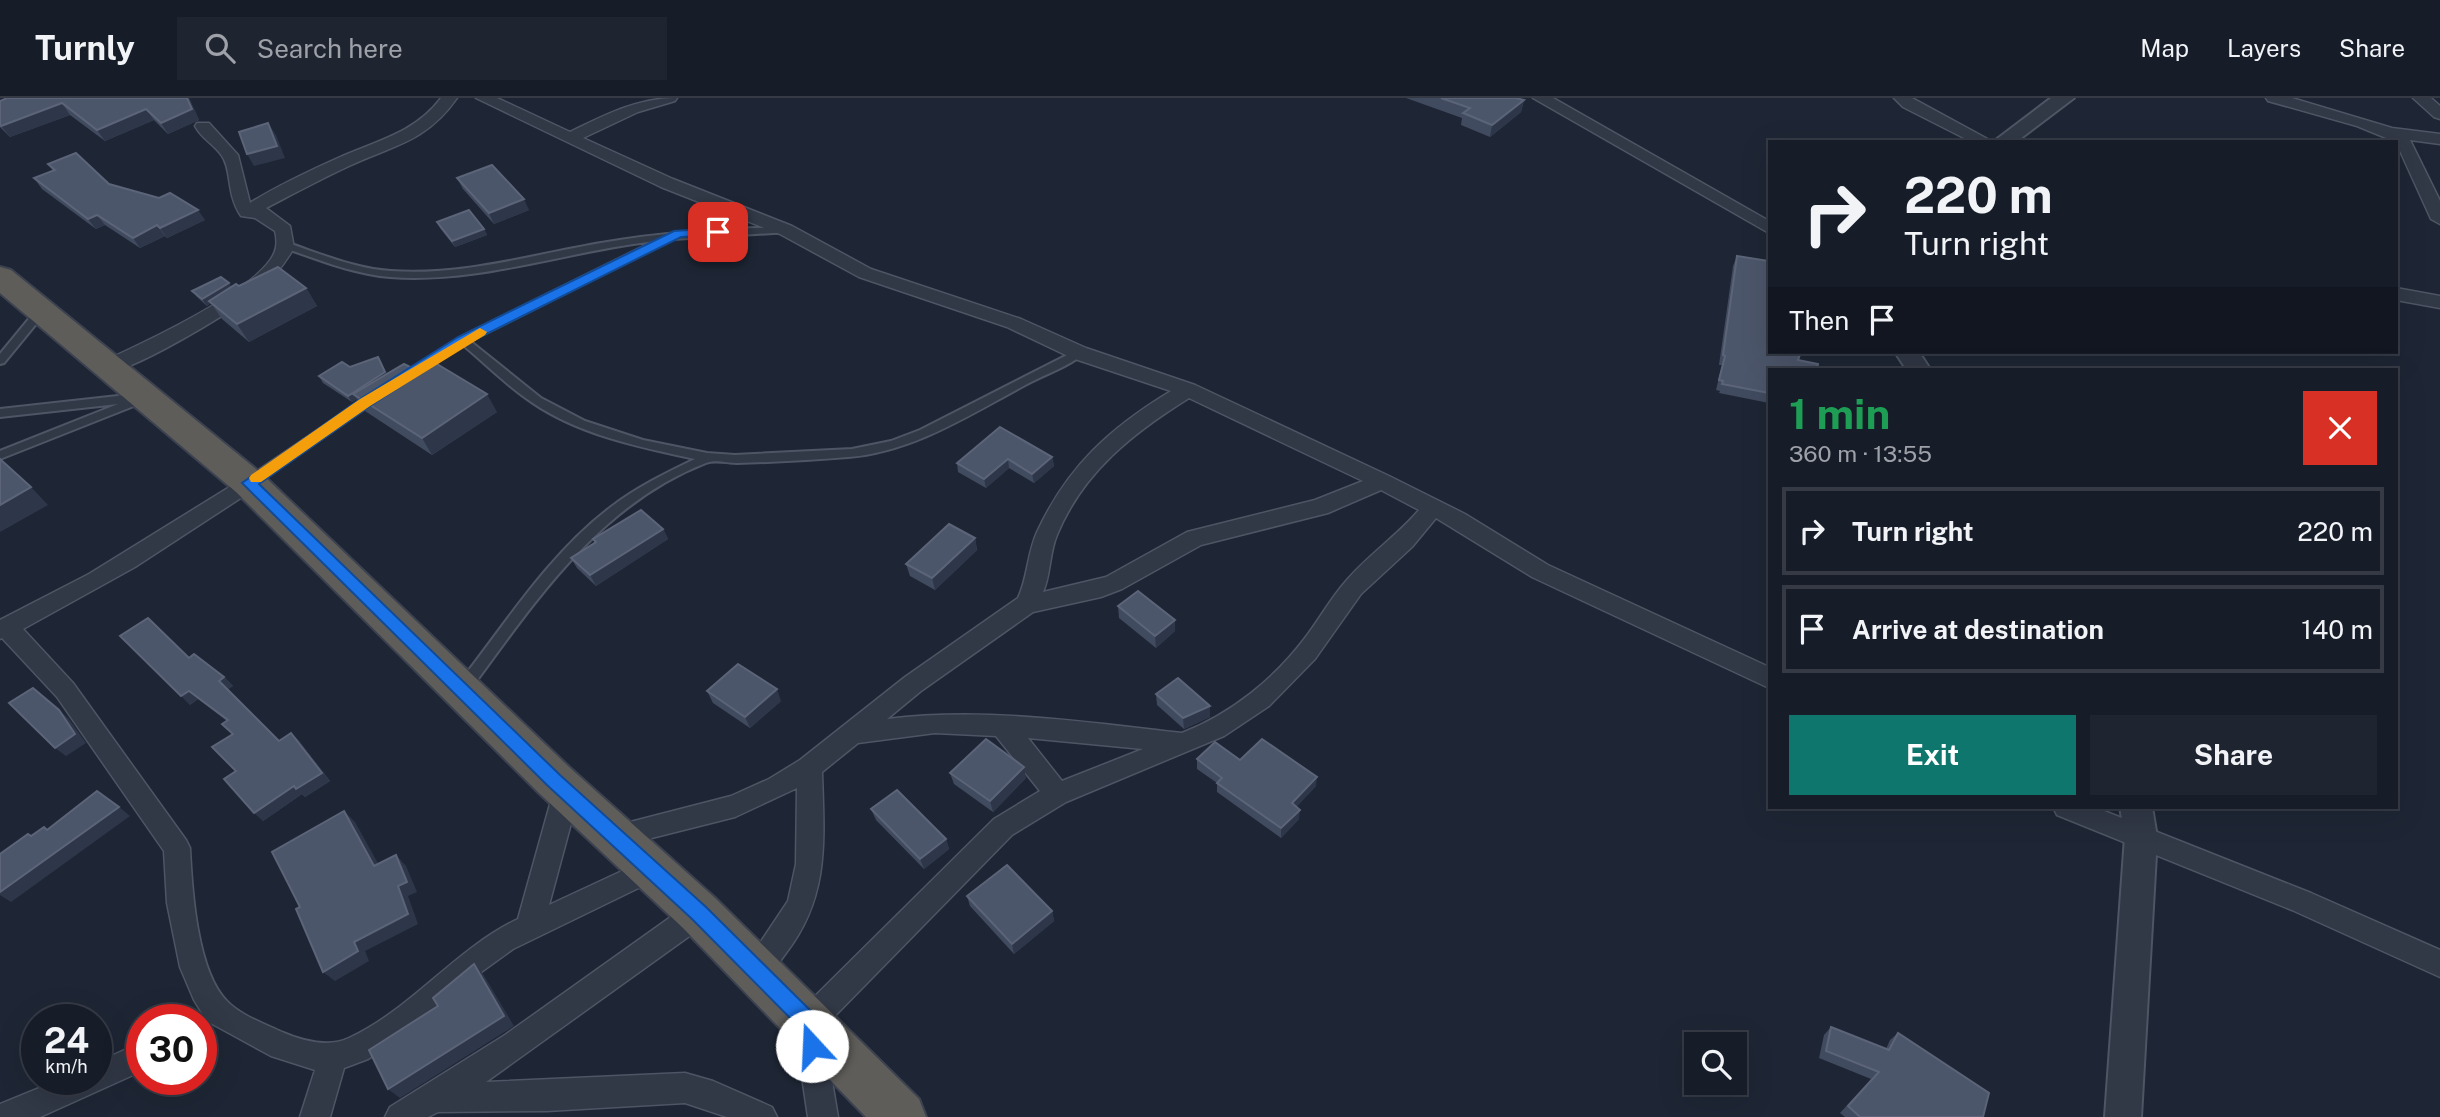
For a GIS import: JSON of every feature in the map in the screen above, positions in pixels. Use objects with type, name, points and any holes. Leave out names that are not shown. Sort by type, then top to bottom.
[{"type":"highway","points":[[0,277],[249,483],[463,688],[554,780],[699,913],[901,1117]]},
{"type":"street","points":[[259,213],[257,206],[273,196],[422,128],[434,118],[449,98]]},
{"type":"street","points":[[484,98],[667,183],[786,230],[864,273],[1014,323],[1079,353],[1188,390],[1287,439],[1382,481],[1540,571],[1768,678]]},
{"type":"street","points":[[571,137],[632,109],[669,98]]},
{"type":"street","points":[[1541,98],[1768,228]]},
{"type":"street","points":[[1902,98],[1981,140]]},
{"type":"street","points":[[2006,140],[2064,98]]},
{"type":"street","points":[[2274,98],[2391,133],[2440,139]]},
{"type":"street","points":[[2421,98],[2440,114]]},
{"type":"street","points":[[109,367],[187,329],[258,285],[281,258],[285,245],[284,230],[259,213],[247,212],[240,203],[232,157],[210,139],[203,126]]},
{"type":"street","points":[[2391,133],[2408,151],[2440,219]]},
{"type":"street","points":[[2398,295],[2440,302]]},
{"type":"street","points":[[1027,604],[1037,581],[1038,560],[1047,533],[1083,472],[1134,423],[1188,390]]},
{"type":"street","points":[[616,836],[735,806],[778,787],[855,733],[914,684],[1027,604],[1093,591],[1114,583],[1195,538],[1320,508],[1382,481]]},
{"type":"street","points":[[207,1004],[194,967],[180,903],[177,848],[65,690],[3,629],[62,601],[129,563],[249,483]]},
{"type":"street","points":[[823,1117],[808,1023],[1003,827],[1057,794],[1226,725],[1300,661],[1352,589],[1371,568],[1404,542],[1432,508]]},
{"type":"street","points":[[855,733],[935,723],[1052,730],[1183,744]]},
{"type":"street","points":[[1004,728],[1057,794]]},
{"type":"street","points":[[756,970],[795,917],[805,889],[811,839],[808,768]]},
{"type":"street","points":[[530,925],[567,790]]},
{"type":"street","points":[[2076,809],[2139,822],[2440,964]]},
{"type":"street","points":[[2123,1117],[2139,822]]},
{"type":"street","points":[[217,1019],[281,1046],[310,1055],[333,1058],[385,1034],[503,940],[650,870]]},
{"type":"street","points":[[400,1117],[436,1097],[699,913]]},
{"type":"street","points":[[314,1117],[333,1058]]},
{"type":"street","points":[[436,1097],[547,1097],[685,1088],[713,1096],[762,1117]]},
{"type":"street","points":[[5,1117],[57,1095]]},
{"type":"lane","points":[[285,245],[364,270],[390,274],[424,274],[481,268],[679,233],[786,230]]},
{"type":"lane","points":[[408,375],[463,340],[679,233]]},
{"type":"lane","points":[[0,361],[41,311]]},
{"type":"lane","points":[[463,340],[537,401],[581,424],[642,444],[707,457],[814,456],[852,453],[893,445],[924,433],[1079,353]]},
{"type":"lane","points":[[249,483],[387,389]]},
{"type":"lane","points":[[0,413],[145,397]]},
{"type":"lane","points":[[0,455],[145,397]]},
{"type":"lane","points":[[463,688],[560,564],[595,527],[640,492],[707,457]]},
{"type":"building","points":[[7,98],[187,98],[192,109],[161,123],[146,109],[97,130],[62,103],[1,126],[0,101]]},
{"type":"building","points":[[1441,98],[1524,100],[1492,125],[1463,113],[1470,108]]},
{"type":"building","points":[[268,123],[277,146],[247,154],[239,132]]},
{"type":"building","points":[[76,153],[109,184],[159,198],[170,193],[198,210],[160,228],[157,225],[133,238],[97,215],[88,219],[34,178],[55,170],[48,164]]},
{"type":"building","points":[[492,165],[524,199],[489,213],[457,178]]},
{"type":"building","points":[[469,210],[484,229],[452,241],[437,222]]},
{"type":"building","points":[[1737,256],[1768,261],[1768,354],[1800,354],[1798,360],[1818,364],[1817,368],[1768,368],[1768,393],[1722,384],[1723,381],[1719,380],[1725,356],[1723,355]]},
{"type":"building","points":[[278,267],[306,288],[237,324],[209,301],[236,284],[239,286]]},
{"type":"building","points":[[221,277],[229,283],[202,299],[192,291]]},
{"type":"building","points":[[378,357],[385,372],[348,396],[319,376],[342,362],[350,367]]},
{"type":"building","points":[[427,358],[487,394],[422,438],[353,394],[404,364],[412,368]]},
{"type":"building","points":[[1000,427],[1052,457],[1032,474],[1008,459],[984,479],[957,463]]},
{"type":"building","points":[[0,459],[31,487],[0,505]]},
{"type":"building","points":[[641,510],[663,529],[590,575],[571,558],[596,542],[593,539]]},
{"type":"building","points":[[949,524],[975,538],[932,578],[906,564]]},
{"type":"building","points":[[1138,591],[1175,620],[1155,636],[1118,606]]},
{"type":"building","points":[[148,618],[189,658],[194,654],[224,677],[219,681],[279,741],[291,733],[322,773],[296,789],[294,786],[254,813],[224,779],[236,771],[212,747],[233,734],[222,724],[228,720],[189,691],[181,696],[120,636]]},
{"type":"building","points":[[738,664],[777,689],[745,717],[707,691]]},
{"type":"building","points":[[1178,678],[1210,706],[1183,718],[1156,694]]},
{"type":"building","points":[[33,688],[59,710],[75,734],[55,748],[9,703]]},
{"type":"building","points":[[986,739],[1024,767],[990,801],[950,773]]},
{"type":"building","points":[[1262,739],[1317,777],[1292,803],[1300,810],[1281,828],[1217,783],[1222,778],[1197,759],[1215,742],[1240,760]]},
{"type":"building","points":[[897,790],[946,839],[920,859],[871,809]]},
{"type":"building","points":[[97,791],[119,807],[0,892],[0,854],[28,834],[31,836],[44,827],[47,830]]},
{"type":"building","points":[[344,811],[374,866],[396,855],[407,882],[398,886],[408,914],[354,942],[358,951],[323,972],[296,909],[300,907],[272,852]]},
{"type":"building","points":[[1007,865],[1052,911],[1012,944],[967,896]]},
{"type":"building","points":[[474,964],[504,1016],[388,1089],[369,1050],[438,1006],[433,998]]},
{"type":"building","points":[[1831,1027],[1889,1050],[1898,1033],[1989,1093],[1983,1117],[1860,1117],[1848,1106],[1879,1072],[1826,1051]]},
{"type":"slow traffic","points":[[256,478],[365,402],[480,332]]},
{"type":"route","points":[[718,232],[679,233],[463,340],[365,402],[249,483],[463,688],[554,780],[699,913],[808,1023],[812,1046]]}]
